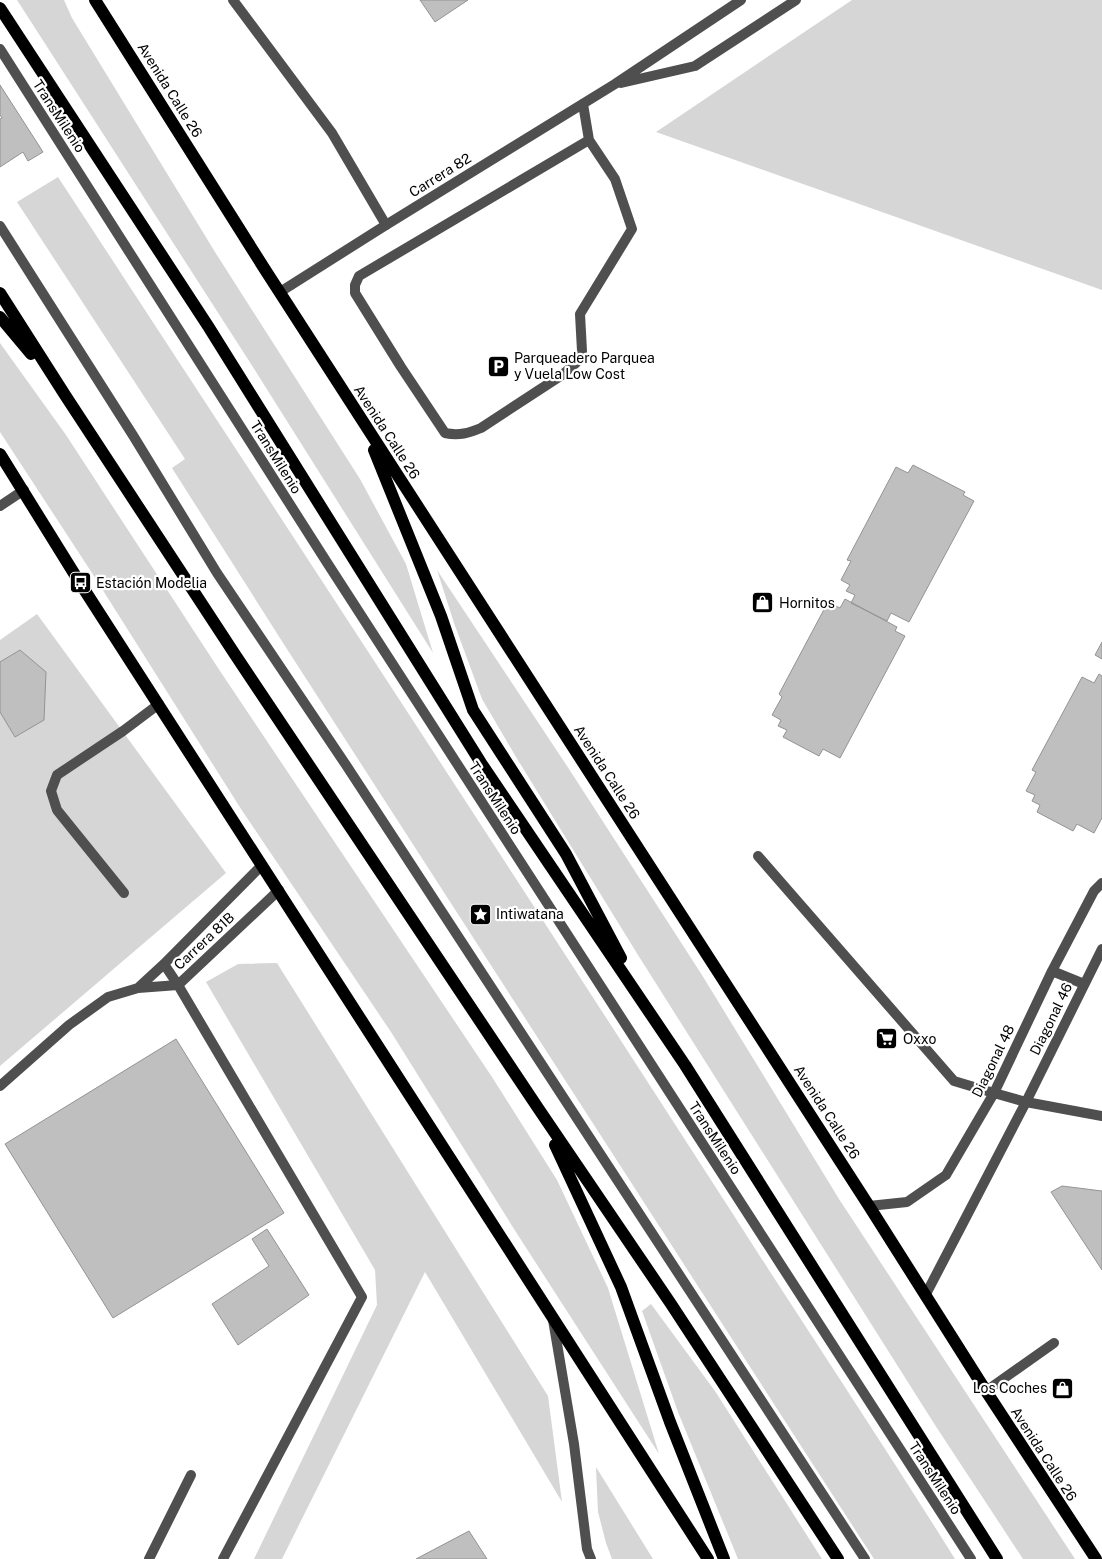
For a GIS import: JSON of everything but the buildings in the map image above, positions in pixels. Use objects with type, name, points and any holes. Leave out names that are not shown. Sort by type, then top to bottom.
[{"type":"main road","name":"Avenida Calle 26","points":[[95,0],[364,423],[1096,1559]]},
{"type":"main road","points":[[0,8],[208,326],[481,763],[691,1073],[997,1559]]},
{"type":"main road","points":[[0,293],[236,656],[671,1304],[838,1559]]},
{"type":"main road","points":[[0,317],[65,394]]},
{"type":"main road","points":[[364,423],[441,616],[473,710],[566,854],[652,1015]]},
{"type":"main road","points":[[0,454],[552,1319],[708,1559]]},
{"type":"main road","points":[[538,1108],[621,1287],[670,1422],[724,1559]]},
{"type":"street","points":[[233,0],[332,133],[386,225]]},
{"type":"street","name":"Carrera 82","points":[[280,292],[615,84],[741,0]]},
{"type":"street","name":"Carrera 82","points":[[615,84],[695,66],[796,0]]},
{"type":"street","name":"TransMilenio","points":[[0,49],[331,570],[971,1559]]},
{"type":"street","points":[[583,104],[589,140],[615,179],[632,228],[580,314],[582,351],[576,363],[562,375],[482,428],[470,433],[455,435],[445,433],[355,293],[355,285],[359,276],[589,140]]},
{"type":"street","points":[[0,226],[134,437],[217,573],[346,765],[865,1559]]},
{"type":"street","points":[[0,506],[24,490]]},
{"type":"street","points":[[124,893],[57,810],[51,791],[57,775],[123,731],[158,704]]},
{"type":"street","points":[[758,856],[954,1081],[1026,1102],[1102,1116]]},
{"type":"street","name":"Carrera 81B","points":[[138,988],[262,864]]},
{"type":"street","name":"Diagonal 48","points":[[869,1206],[907,1202],[946,1175],[994,1093],[1052,971],[1094,891],[1102,883]]},
{"type":"street","name":"Carrera 81B","points":[[0,1086],[69,1025],[108,997],[138,988],[178,985],[279,890]]},
{"type":"street","name":"Diagonal 46","points":[[1026,1102],[1102,949]]},
{"type":"street","points":[[164,964],[362,1297],[223,1559]]},
{"type":"street","points":[[1052,971],[1084,984]]},
{"type":"street","points":[[926,1296],[1026,1102]]},
{"type":"street","points":[[552,1319],[574,1444],[587,1549],[591,1559]]},
{"type":"street","points":[[986,1391],[1054,1343]]},
{"type":"street","points":[[150,1559],[191,1475]]},
{"type":"shaded area","points":[[17,0],[64,0],[72,18],[215,252],[360,479],[406,564],[433,653],[251,364]]},
{"type":"shaded area","points":[[852,0],[1102,0],[1102,290],[656,132]]},
{"type":"shaded area","points":[[58,177],[872,1428],[955,1559],[874,1559],[172,468],[185,459],[17,202]]},
{"type":"shaded area","points":[[0,343],[66,435],[220,671],[492,1077],[557,1180],[608,1288],[659,1454],[514,1229],[391,1032],[241,809],[92,573],[0,432]]},
{"type":"shaded area","points":[[437,570],[702,975],[839,1199],[1075,1559],[1023,1559],[935,1425],[638,955],[482,699]]},
{"type":"shaded area","points":[[37,614],[226,873],[0,1066],[0,640]]},
{"type":"shaded area","points":[[277,963],[548,1396],[562,1502],[425,1272],[282,1559],[254,1559],[377,1305],[375,1270],[206,982],[238,964]]},
{"type":"shaded area","points":[[651,1304],[715,1391],[822,1559],[738,1559],[678,1412],[642,1311]]},
{"type":"shaded area","points":[[596,1467],[653,1559],[612,1559],[598,1512]]},
{"type":"place","name":"Parqueadero Parquea y Vuela Low Cost","points":[[498,366]]},
{"type":"place","name":"Estación Modelia","points":[[80,583]]},
{"type":"place","name":"Hornitos","points":[[763,603]]},
{"type":"place","name":"Intiwatana","points":[[480,914]]},
{"type":"place","name":"Oxxo","points":[[887,1039]]},
{"type":"place","name":"Los Coches","points":[[1063,1388]]}]
